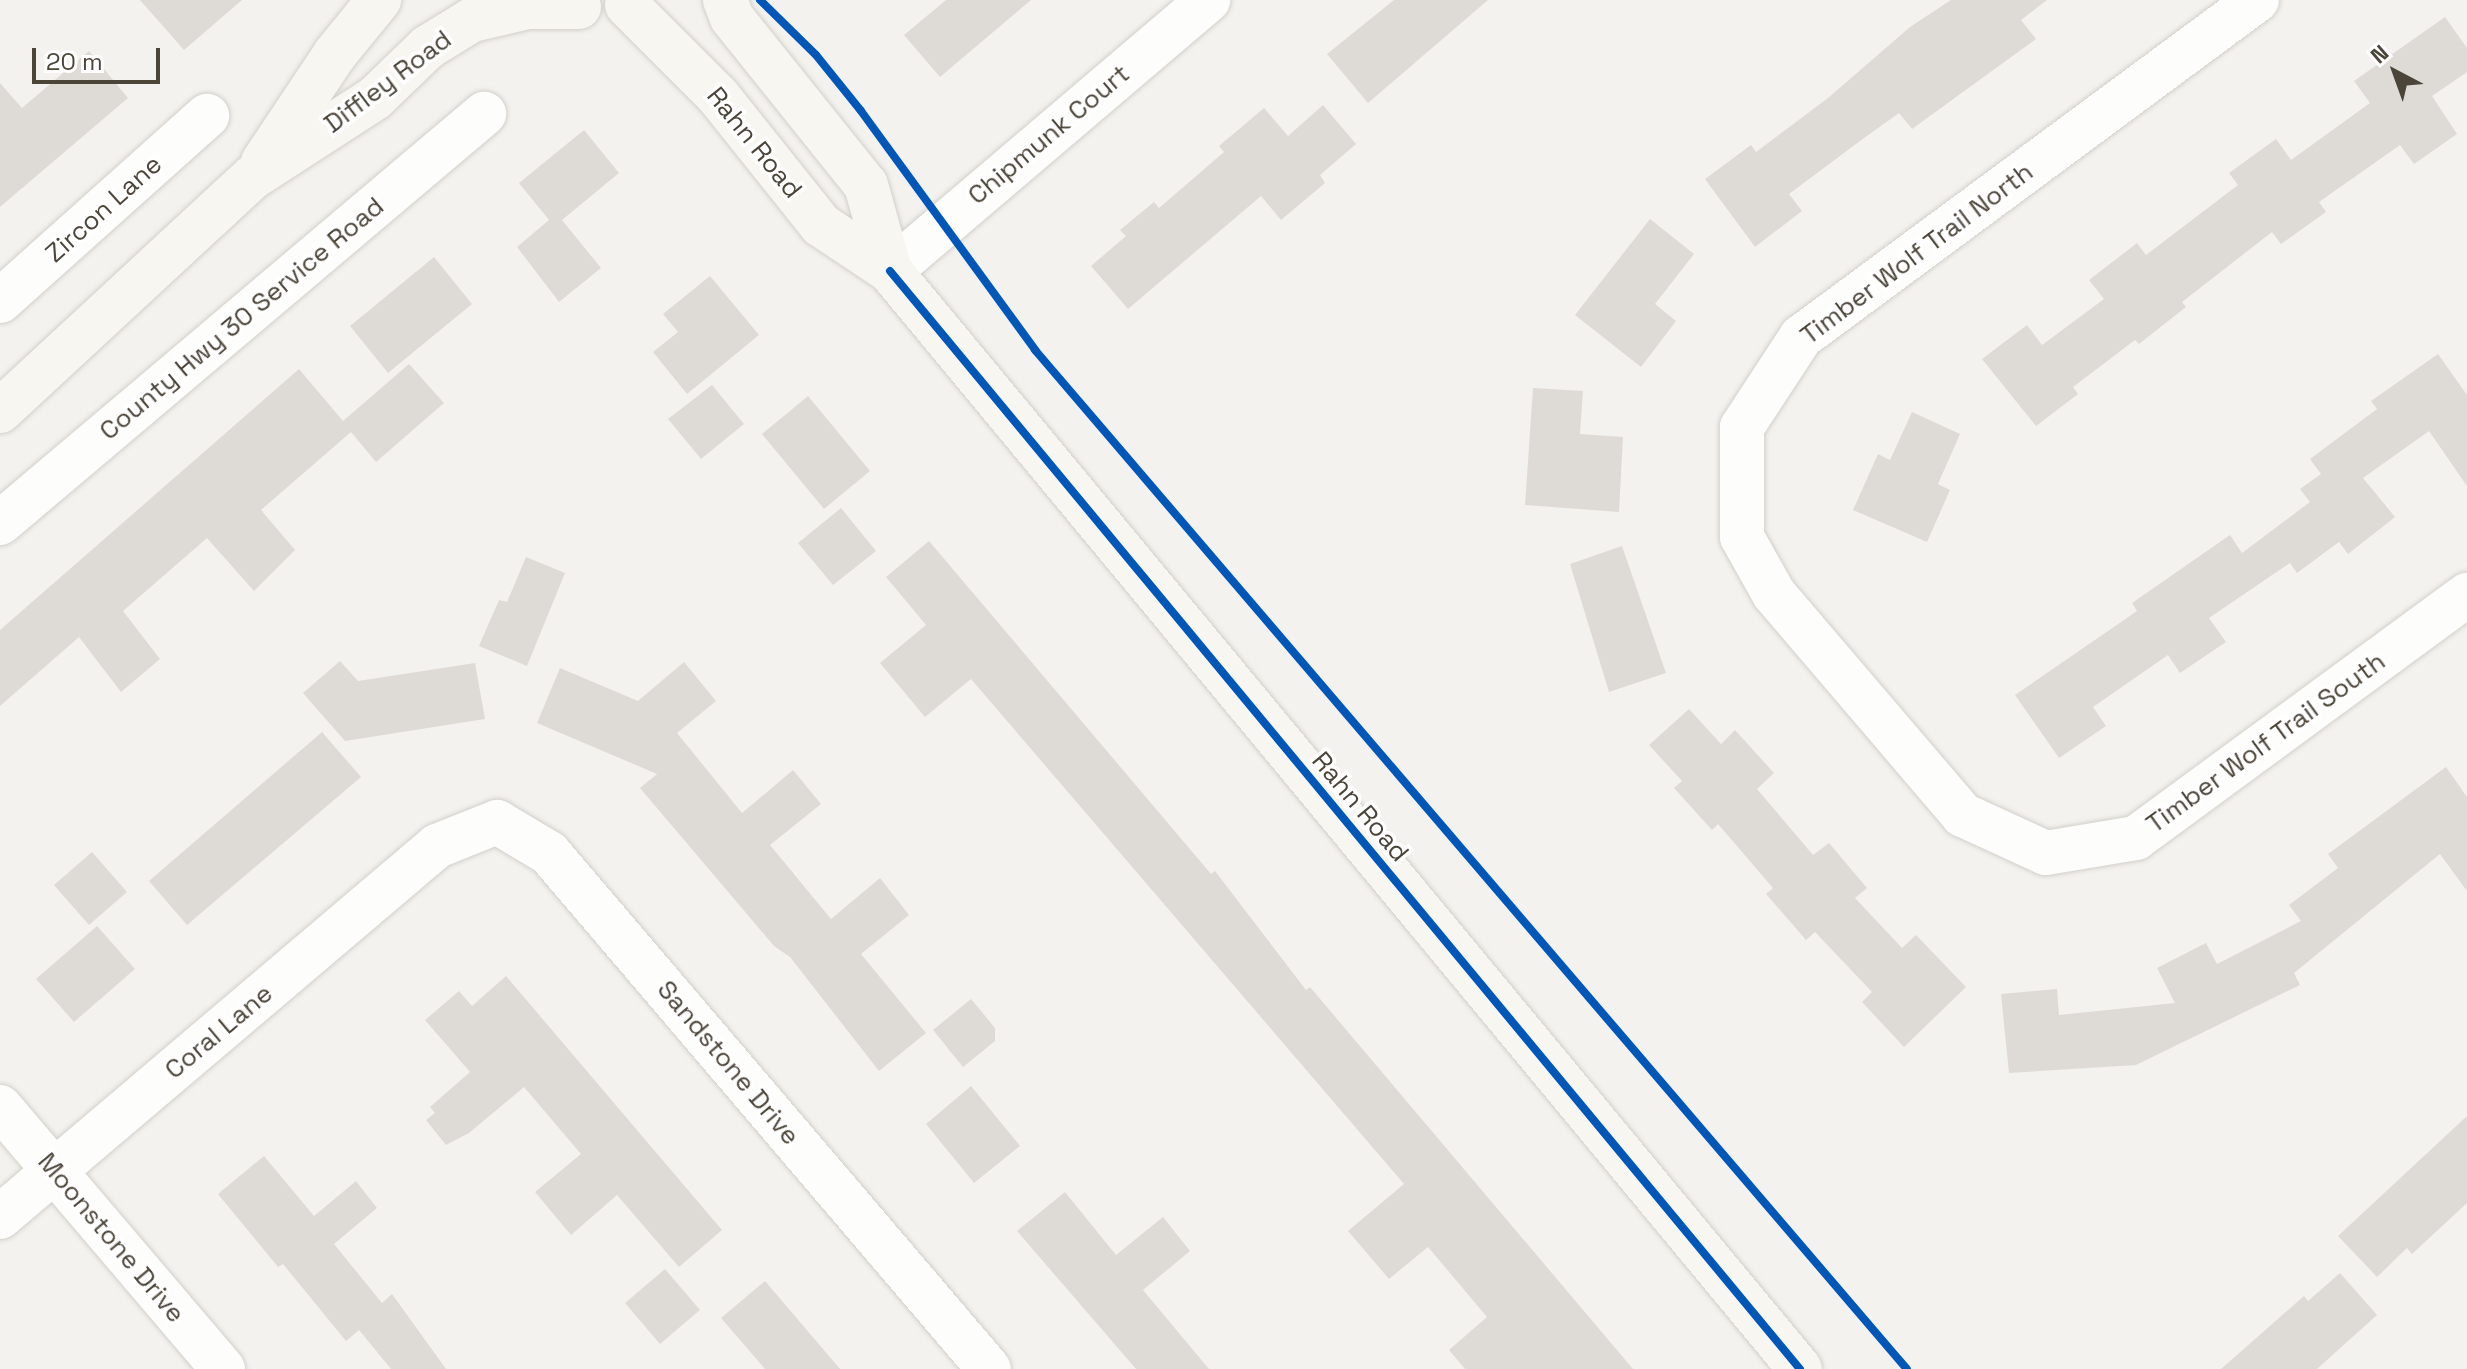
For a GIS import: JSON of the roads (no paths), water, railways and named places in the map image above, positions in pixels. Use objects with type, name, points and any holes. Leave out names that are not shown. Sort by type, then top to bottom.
[{"type":"street","name":"Diffley Road","points":[[253,177],[335,54],[379,0]]},
{"type":"street","name":"Rahn Road","points":[[725,0],[732,18],[866,185],[890,271]]},
{"type":"street","name":"Chipmunk Court","points":[[890,271],[1208,0]]},
{"type":"street","name":"Timber Wolf Trail North","points":[[1774,594],[1742,537],[1742,427],[1801,337],[2257,0]]},
{"type":"street","name":"Diffley Road","points":[[0,411],[253,177],[375,98],[428,47],[472,20],[528,7],[633,2]]},
{"type":"street","name":"Rahn Road","points":[[633,2],[718,96],[821,225],[890,271],[1800,1369]]},
{"type":"street","name":"County Hwy 30 Service Road","points":[[0,523],[484,114]]},
{"type":"street","name":"Zircon Lane","points":[[0,301],[207,116]]},
{"type":"street","name":"Timber Wolf Trail South","points":[[1774,594],[1963,815],[2046,853],[2136,838],[2467,595]]},
{"type":"street","name":"Sandstone Drive","points":[[437,846],[497,822],[549,853],[989,1369]]},
{"type":"street","name":"Coral Lane","points":[[0,1217],[437,846]]},
{"type":"street","name":"Moonstone Drive","points":[[0,1107],[223,1369]]}]
